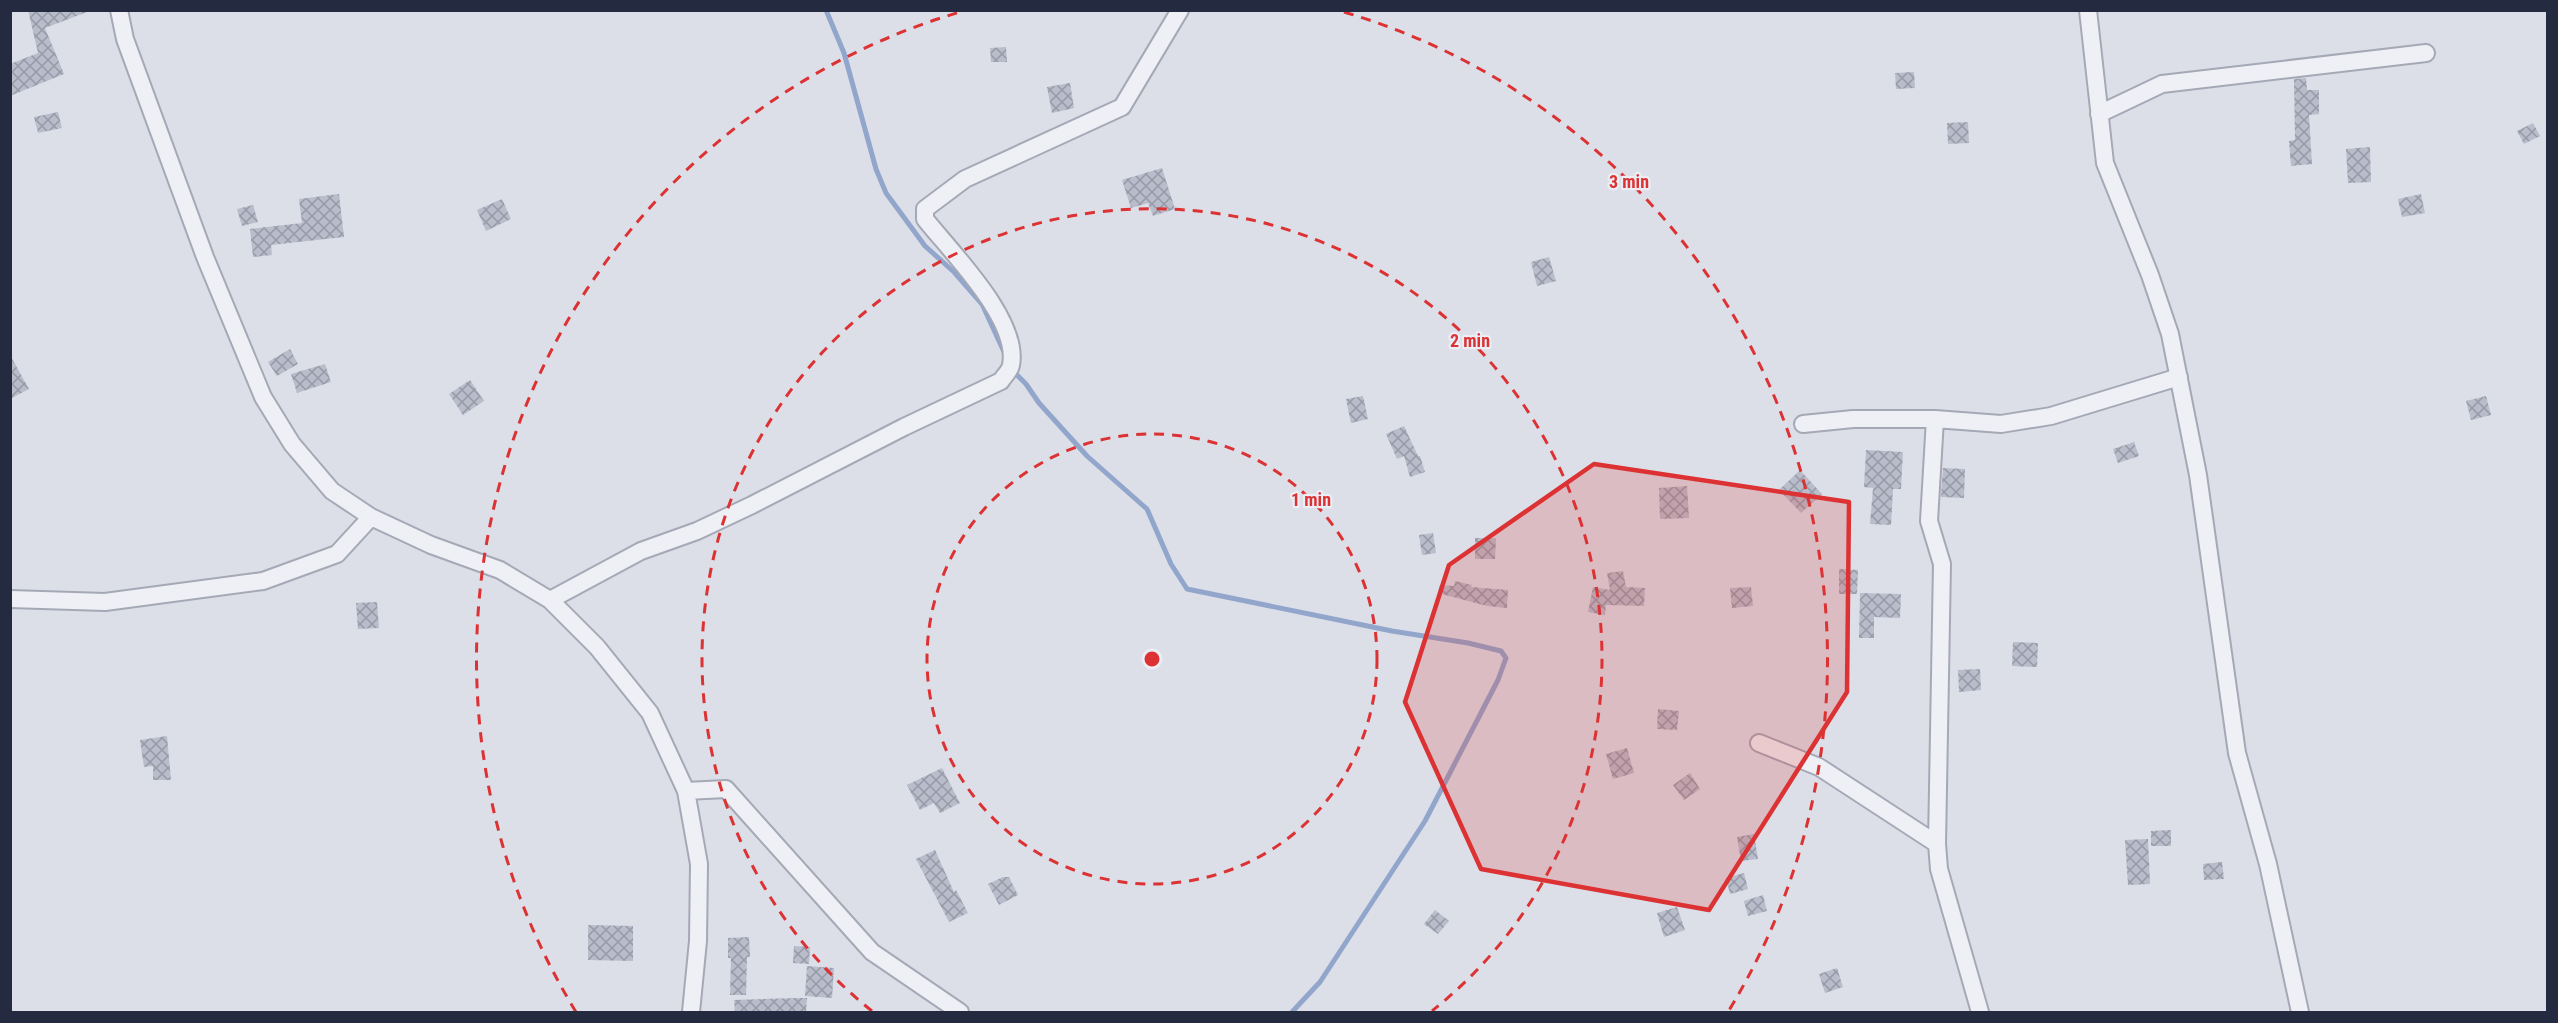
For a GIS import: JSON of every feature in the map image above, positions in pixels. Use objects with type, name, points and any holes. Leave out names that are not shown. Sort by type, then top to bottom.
[{"type":"street","points":[[119,10],[125,39],[205,257],[262,397],[292,444],[332,491],[371,517],[430,545],[500,570],[550,600],[597,648],[650,713],[686,791],[699,864],[698,941],[691,1012]]},
{"type":"street","points":[[550,600],[641,551],[697,531],[743,510],[904,427],[1001,381],[1010,368],[1012,355],[995,307],[972,274],[925,219],[925,209],[965,179],[1122,107],[1180,10]]},
{"type":"street","points":[[2088,10],[2105,164],[2150,275],[2170,334],[2198,475],[2237,753],[2268,864],[2300,1012]]},
{"type":"street","points":[[2098,114],[2162,84],[2426,52]]},
{"type":"street","points":[[1803,424],[1853,419],[1935,419],[2001,424],[2051,416],[2179,377]]},
{"type":"street","points":[[1935,419],[1929,521],[1942,564],[1937,844],[1939,869],[1980,1012]]},
{"type":"street","points":[[10,599],[105,602],[263,581],[337,554],[371,517]]},
{"type":"street","points":[[1759,743],[1819,767],[1937,844]]},
{"type":"street","points":[[686,791],[726,789],[872,952],[960,1012]]},
{"type":"highlighted area","points":[[1594,464],[1849,502],[1847,692],[1709,910],[1481,869],[1405,702],[1449,565]]},
{"type":"building","points":[[28,10],[87,12],[45,28],[64,74],[10,96],[10,64],[38,53]]},
{"type":"building","points":[[1006,47],[1007,62],[991,62],[990,48]]},
{"type":"building","points":[[1914,72],[1915,88],[1896,89],[1895,73]]},
{"type":"building","points":[[2306,78],[2307,90],[2319,90],[2319,114],[2309,115],[2312,164],[2291,166],[2289,141],[2295,140],[2294,79]]},
{"type":"building","points":[[1070,83],[1074,108],[1052,113],[1047,87]]},
{"type":"building","points":[[58,112],[62,128],[38,133],[34,117]]},
{"type":"building","points":[[1968,122],[1969,143],[1948,144],[1947,123]]},
{"type":"building","points":[[2533,123],[2540,136],[2524,144],[2517,131]]},
{"type":"building","points":[[2370,147],[2371,182],[2348,183],[2346,149]]},
{"type":"building","points":[[1162,168],[1175,209],[1153,216],[1148,203],[1131,208],[1122,180]]},
{"type":"building","points":[[339,194],[344,237],[271,245],[272,255],[253,257],[250,229],[302,223],[299,199]]},
{"type":"building","points":[[2421,194],[2425,213],[2402,217],[2398,199]]},
{"type":"building","points":[[502,199],[511,219],[486,231],[477,210]]},
{"type":"building","points":[[253,205],[258,222],[242,226],[237,209]]},
{"type":"building","points":[[1549,257],[1556,281],[1537,286],[1531,262]]},
{"type":"building","points":[[290,349],[298,364],[277,376],[268,362]]},
{"type":"building","points":[[10,355],[29,389],[10,399]]},
{"type":"building","points":[[325,364],[331,382],[297,393],[291,374]]},
{"type":"building","points":[[470,380],[484,401],[463,415],[449,394]]},
{"type":"building","points":[[1363,396],[1368,419],[1351,423],[1346,399]]},
{"type":"building","points":[[2486,396],[2491,415],[2471,420],[2466,401]]},
{"type":"building","points":[[1404,426],[1420,456],[1425,472],[1410,477],[1404,456],[1397,459],[1386,434]]},
{"type":"building","points":[[2134,442],[2139,456],[2118,463],[2113,449]]},
{"type":"building","points":[[1866,450],[1903,452],[1901,489],[1893,489],[1891,525],[1870,524],[1873,488],[1864,487]]},
{"type":"building","points":[[1943,468],[1965,469],[1964,498],[1941,497]]},
{"type":"building","points":[[1800,470],[1822,494],[1801,513],[1779,490]]},
{"type":"building","points":[[1687,486],[1689,518],[1660,519],[1659,488]]},
{"type":"building","points":[[1433,533],[1436,553],[1422,555],[1419,535]]},
{"type":"building","points":[[1475,538],[1496,538],[1495,559],[1475,559]]},
{"type":"building","points":[[1839,569],[1858,570],[1857,594],[1839,594]]},
{"type":"building","points":[[1623,571],[1626,587],[1645,588],[1644,606],[1606,605],[1605,615],[1588,612],[1593,587],[1610,590],[1607,573]]},
{"type":"building","points":[[1455,581],[1472,585],[1471,587],[1508,590],[1507,608],[1487,606],[1438,593],[1440,585],[1454,586]]},
{"type":"building","points":[[1751,587],[1753,606],[1732,608],[1730,588]]},
{"type":"building","points":[[1860,593],[1901,594],[1900,618],[1874,617],[1874,638],[1859,638]]},
{"type":"building","points":[[377,602],[379,628],[358,629],[356,603]]},
{"type":"building","points":[[2013,642],[2038,643],[2037,667],[2012,666]]},
{"type":"building","points":[[1980,669],[1981,690],[1959,692],[1958,670]]},
{"type":"building","points":[[1658,709],[1679,711],[1677,730],[1657,729]]},
{"type":"building","points":[[167,736],[171,780],[153,780],[153,766],[144,767],[140,740]]},
{"type":"building","points":[[1627,748],[1634,773],[1613,779],[1606,754]]},
{"type":"building","points":[[942,768],[960,803],[940,813],[934,803],[920,810],[907,785]]},
{"type":"building","points":[[1690,773],[1700,789],[1684,800],[1673,785]]},
{"type":"building","points":[[2171,830],[2171,846],[2151,846],[2151,831]]},
{"type":"building","points":[[1754,834],[1758,859],[1741,861],[1737,837]]},
{"type":"building","points":[[2148,839],[2150,884],[2128,885],[2125,840]]},
{"type":"building","points":[[935,850],[954,892],[956,890],[968,913],[949,922],[916,859]]},
{"type":"building","points":[[2222,862],[2224,879],[2204,880],[2203,864]]},
{"type":"building","points":[[1744,873],[1748,889],[1730,894],[1726,878]]},
{"type":"building","points":[[1003,877],[1009,877],[1018,895],[999,905],[988,884]]},
{"type":"building","points":[[1763,895],[1767,911],[1748,916],[1744,901]]},
{"type":"building","points":[[1677,907],[1685,930],[1664,937],[1657,913]]},
{"type":"building","points":[[1435,910],[1449,921],[1438,934],[1424,924]]},
{"type":"building","points":[[588,925],[633,926],[633,961],[588,960]]},
{"type":"building","points":[[749,937],[750,957],[747,957],[746,995],[730,995],[731,958],[728,958],[728,938]]},
{"type":"building","points":[[794,946],[810,947],[809,964],[793,963]]},
{"type":"building","points":[[807,966],[834,968],[832,998],[805,996]]},
{"type":"building","points":[[1837,968],[1843,987],[1825,993],[1819,974]]},
{"type":"building","points":[[807,998],[806,1012],[735,1012],[734,1000]]},
{"type":"waterway","points":[[826,10],[844,53],[876,169],[886,193],[925,246],[954,272],[982,304],[1005,354]]},
{"type":"waterway","points":[[1012,370],[1087,456],[1147,509],[1171,564],[1187,589],[1392,631],[1468,643],[1501,651],[1506,658],[1498,680],[1425,821],[1320,982],[1292,1012]]}]
